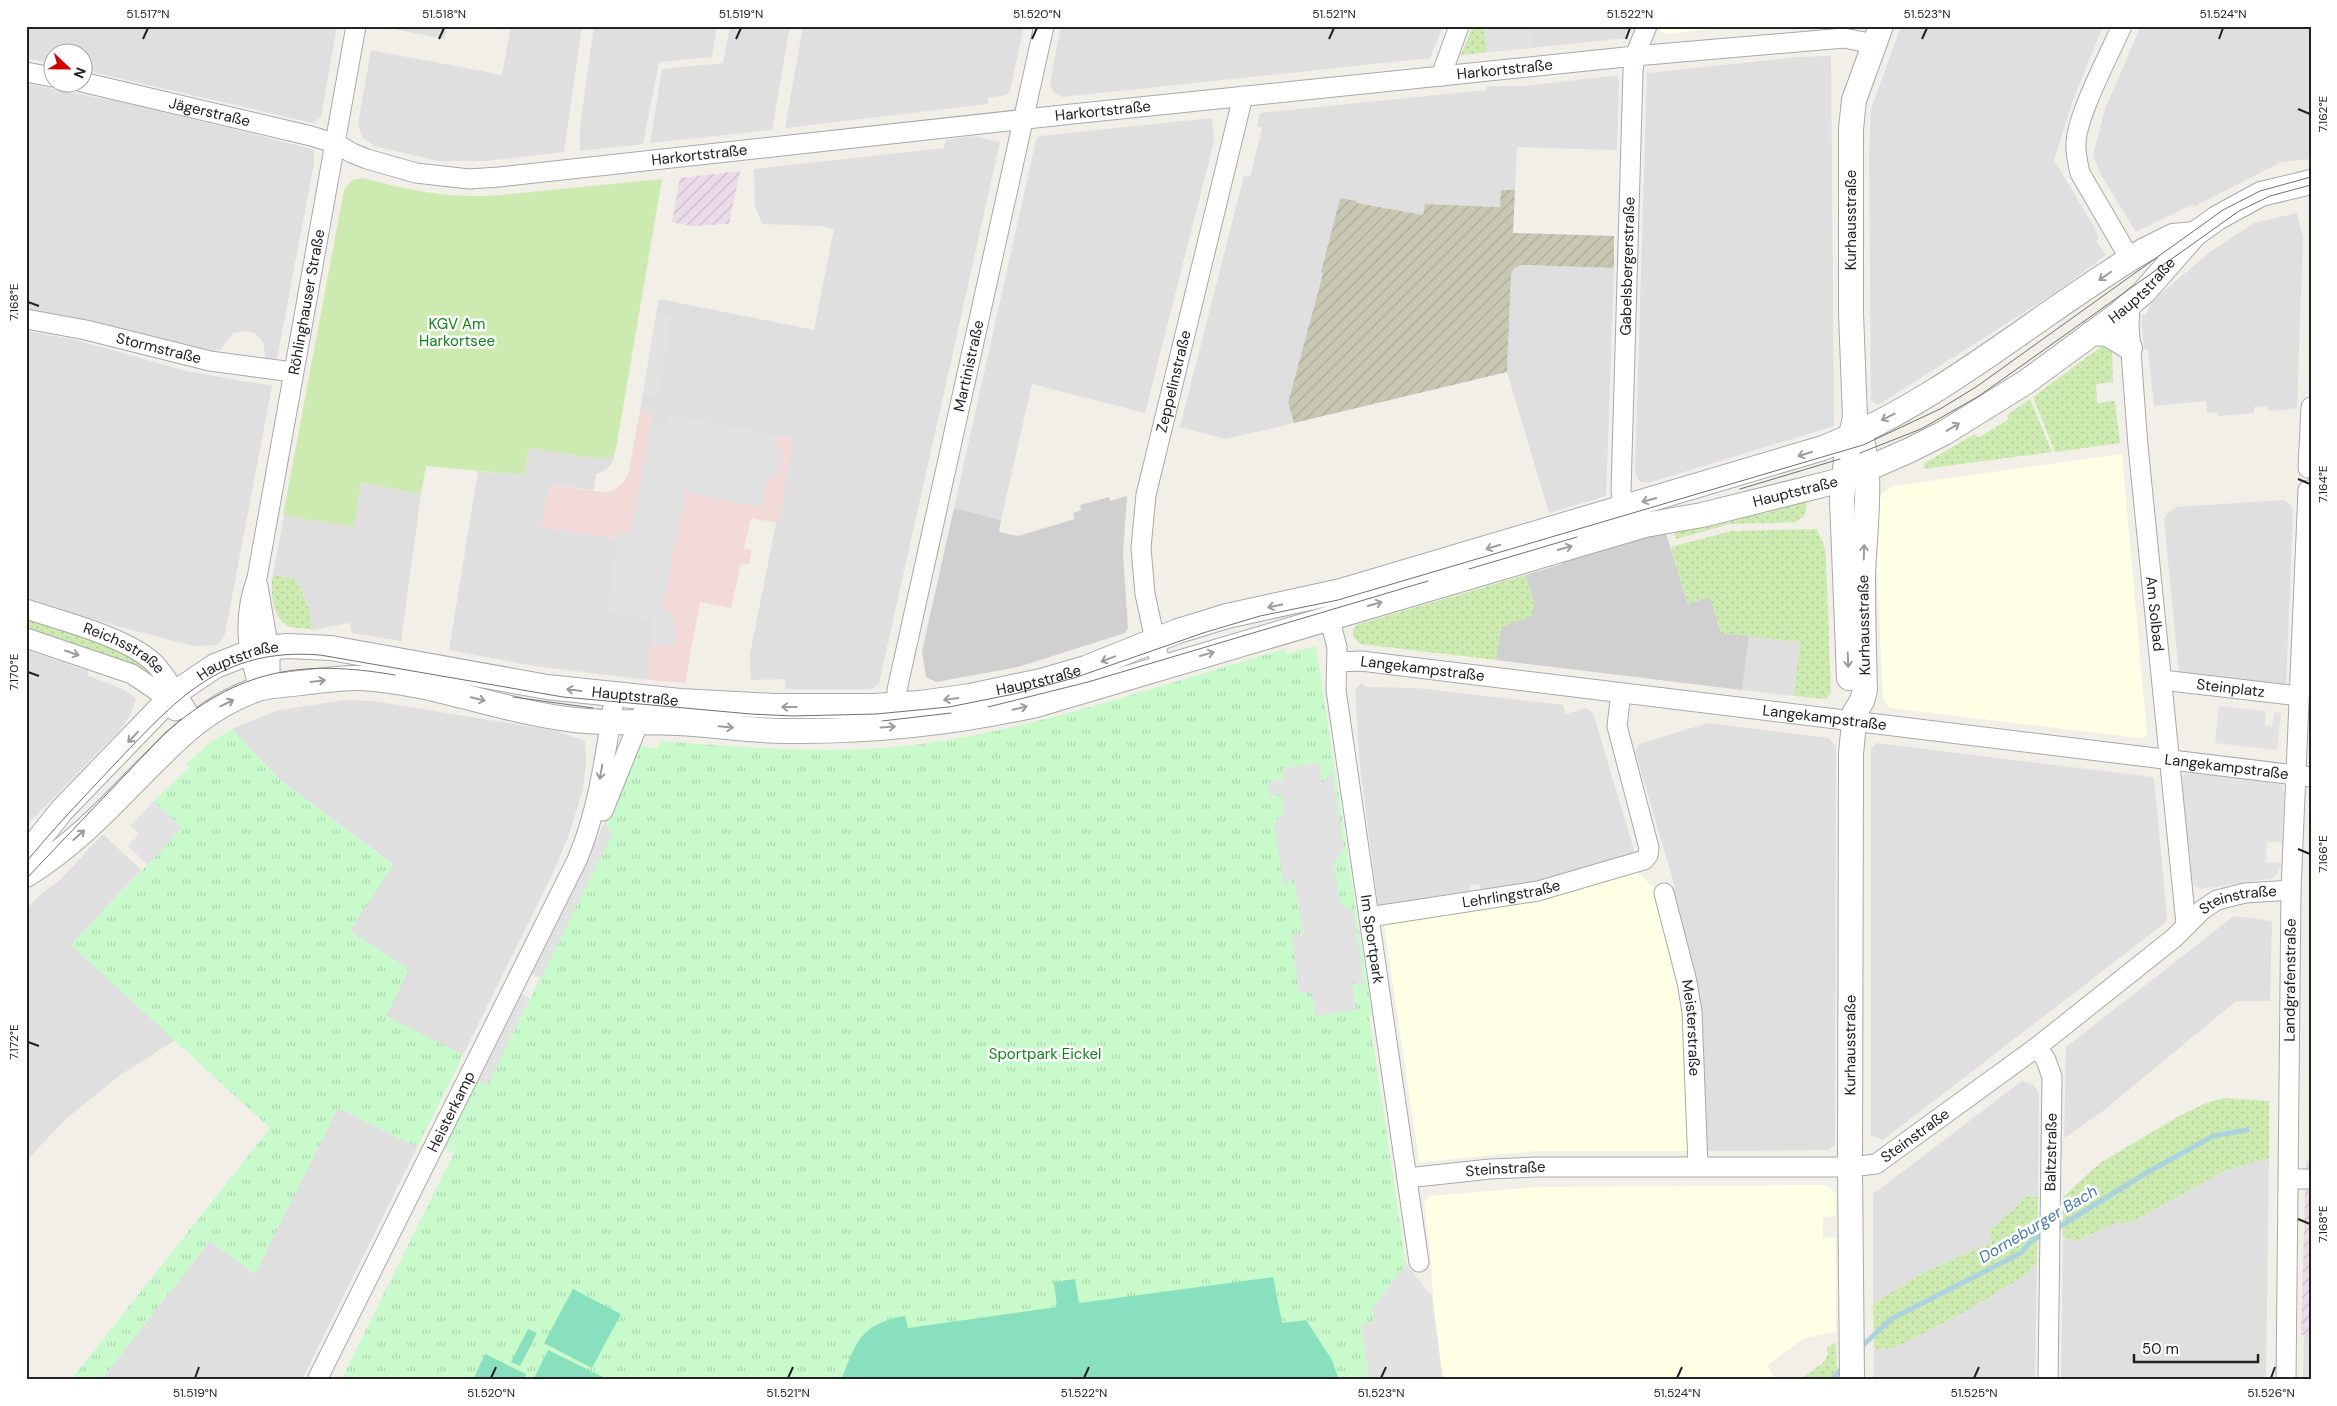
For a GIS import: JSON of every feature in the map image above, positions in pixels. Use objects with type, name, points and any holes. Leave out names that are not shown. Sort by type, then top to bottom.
[{"type":"street","name":"Röhlinghauser Straße","points":[[265,687],[259,649],[257,578],[293,372],[337,144],[356,26]]},
{"type":"street","name":"Martinistraße","points":[[897,704],[899,683],[975,332],[1025,120],[1044,26]]},
{"type":"street","points":[[1441,76],[1459,26]]},
{"type":"street","name":"Gabelsbergerstraße","points":[[1623,508],[1620,491],[1636,56],[1647,26]]},
{"type":"street","points":[[2122,26],[2081,121],[2076,150],[2080,173],[2130,259]]},
{"type":"street","name":"Harkortstraße","points":[[337,144],[367,159],[416,173],[469,179],[578,170],[1243,96],[1636,56],[1835,38],[1859,40],[1878,35]]},
{"type":"street","name":"Kurhausstraße","points":[[1852,1375],[1850,1166],[1851,754],[1855,717],[1865,690],[1863,578],[1866,471],[1855,429],[1851,313],[1851,130],[1854,100],[1878,35]]},
{"type":"street","points":[[26,72],[42,75]]},
{"type":"street","name":"Jägerstraße","points":[[92,84],[302,133],[337,144]]},
{"type":"street","name":"Zeppelinstraße","points":[[1161,668],[1153,641],[1145,594],[1142,548],[1146,495],[1243,96]]},
{"type":"street","name":"Hauptstraße","points":[[26,862],[35,844],[62,810],[171,697],[208,670],[259,649],[331,648],[547,687],[648,698],[775,706],[897,704],[970,696],[1041,681],[1086,668],[1153,641],[1227,616],[1326,607],[1645,525],[1702,515],[1842,480],[1866,471],[1944,433],[2026,382],[2130,304],[2180,254],[2195,234],[2238,205],[2261,194],[2311,182]]},
{"type":"street","name":"Hauptstraße","points":[[26,875],[55,857],[104,813],[192,725],[221,706],[265,687],[341,678],[372,679],[478,698],[555,718],[610,724],[677,723],[793,731],[837,731],[938,723],[986,716],[1036,705],[1161,668],[1326,607],[1623,508],[1807,454],[1961,374],[2130,259],[2173,236],[2195,234]]},
{"type":"street","name":"Am Solbad","points":[[2130,304],[2130,348],[2186,924]]},
{"type":"street","name":"Stormstraße","points":[[26,319],[86,330],[210,361],[293,372]]},
{"type":"street","points":[[2092,333],[2108,334],[2130,348]]},
{"type":"street","points":[[2308,468],[2311,407]]},
{"type":"street","name":"Kurhausstraße","points":[[1855,429],[1842,480],[1850,698],[1855,717]]},
{"type":"street","name":"Landgrafenstraße","points":[[2286,1380],[2291,890],[2303,776],[2299,696],[2308,490]]},
{"type":"street","name":"Im Sportpark","points":[[1326,607],[1337,647],[1336,690],[1419,1262]]},
{"type":"street","name":"Reichsstraße","points":[[26,609],[135,649],[156,666],[171,697],[192,725]]},
{"type":"street","name":"Reichsstraße","points":[[26,638],[132,674],[171,697]]},
{"type":"street","name":"Langekampstraße","points":[[1338,662],[1361,661],[1621,693],[1855,717],[2170,760],[2303,776]]},
{"type":"street","name":"Steinplatz","points":[[2162,680],[2299,696]]},
{"type":"street","name":"Lehrlingstraße","points":[[1369,917],[1538,891],[1644,860],[1648,855],[1649,848],[1617,726],[1621,693]]},
{"type":"street","name":"Heisterkamp","points":[[584,843],[598,790],[615,694]]},
{"type":"street","name":"Heisterkamp","points":[[317,1380],[584,843],[603,811],[648,698]]},
{"type":"street","name":"Steinstraße","points":[[1407,1178],[1490,1169],[1538,1167],[1869,1166],[1882,1161],[2037,1047],[2174,938],[2186,924],[2217,900],[2245,893],[2274,889],[2291,890]]},
{"type":"street","name":"Meisterstraße","points":[[1664,893],[1687,982],[1692,1012],[1698,1166]]},
{"type":"street","name":"Baltzstraße","points":[[2037,1047],[2046,1060],[2052,1077],[2048,1380]]},
{"type":"street","points":[[2288,1179],[2311,1179]]},
{"type":"shaded area","points":[[26,26],[337,26],[321,117],[313,123],[92,72],[92,42],[42,42],[42,61],[26,58]]},
{"type":"shaded area","points":[[378,26],[447,26],[445,39]]},
{"type":"shaded area","points":[[511,26],[582,26],[564,152],[486,161],[438,161],[374,146],[362,137],[358,124],[371,50],[502,75]]},
{"type":"shaded area","points":[[594,26],[717,26],[712,57],[659,62],[643,144],[580,151],[580,126]]},
{"type":"shaded area","points":[[730,26],[790,26],[772,130],[650,143],[662,69],[723,63]]},
{"type":"shaded area","points":[[803,26],[1024,26],[1010,91],[1007,95],[988,98],[988,104],[785,128]]},
{"type":"shaded area","points":[[1061,26],[1443,26],[1430,58],[1062,97],[1053,92],[1050,83]]},
{"type":"shaded area","points":[[1473,26],[1632,26],[1628,38],[1461,55]]},
{"type":"shaded area","points":[[1484,26],[1530,26],[1532,48],[1487,52]]},
{"type":"shaded area","points":[[1659,26],[1736,26],[1667,34],[1660,31]]},
{"type":"shaded area","points":[[1901,26],[2103,26],[2073,100],[2054,160],[2094,227],[2099,239],[2096,241],[2106,255],[2059,290],[1878,405],[1871,401],[1869,155],[1871,109]]},
{"type":"shaded area","points":[[2141,26],[2311,26],[2311,159],[2281,162],[2193,207],[2193,204],[2136,232],[2101,175],[2093,155],[2105,109]]},
{"type":"shaded area","points":[[1831,56],[1834,426],[1648,483],[1640,482],[1635,473],[1647,73],[1799,57]]},
{"type":"shaded area","points":[[1617,76],[1619,82],[1617,150],[1517,147],[1515,190],[1501,190],[1501,207],[1425,204],[1423,215],[1340,198],[1321,271],[1323,272],[1288,403],[1294,423],[1226,439],[1180,427],[1244,176],[1250,177],[1262,128],[1257,126],[1260,113],[1486,90],[1487,86],[1523,86]]},
{"type":"shaded area","points":[[26,84],[42,87],[42,92],[69,92],[127,103],[312,149],[314,152],[314,163],[277,359],[266,358],[263,342],[256,334],[248,331],[233,333],[221,349],[213,351],[83,320],[26,309]]},
{"type":"shaded area","points":[[1212,118],[1214,141],[1145,413],[1032,384],[1001,520],[954,508],[1036,140],[1040,136]]},
{"type":"shaded area","points":[[974,136],[1000,142],[879,683],[872,689],[786,689],[785,679],[751,680],[750,654],[793,439],[668,415],[665,426],[651,423],[653,413],[640,410],[643,392],[658,395],[671,316],[656,313],[659,299],[814,330],[834,229],[820,226],[762,224],[755,206],[754,169],[944,148],[946,140]]},
{"type":"shaded area","points":[[740,171],[729,224],[691,226],[672,222],[680,178]]},
{"type":"shaded area","points":[[1501,190],[1515,190],[1513,233],[1614,236],[1614,268],[1521,265],[1514,268],[1511,275],[1507,372],[1294,423],[1288,403],[1323,273],[1321,272],[1340,198],[1423,215],[1425,204],[1500,207]]},
{"type":"shaded area","points":[[2297,213],[2303,238],[2297,408],[2273,411],[2268,410],[2267,406],[2254,407],[2254,413],[2218,416],[2217,412],[2207,413],[2206,401],[2154,406],[2148,349],[2144,349],[2141,315],[2146,315],[2151,302],[2210,252],[2254,223]]},
{"type":"shaded area","points":[[1521,265],[1614,268],[1606,496],[1549,513],[1507,372],[1511,275],[1514,267]]},
{"type":"shaded area","points":[[656,313],[671,316],[658,395],[643,392]]},
{"type":"shaded area","points":[[26,331],[76,340],[186,371],[272,386],[225,634],[218,645],[193,646],[87,618],[26,597]]},
{"type":"shaded area","points":[[640,410],[653,413],[651,423],[665,426],[667,415],[793,439],[778,523],[751,518],[744,548],[752,550],[749,564],[741,563],[731,608],[700,602],[685,683],[648,680],[651,619],[607,613],[618,539],[541,527],[549,485],[604,492],[613,491],[624,482],[629,471]]},
{"type":"shaded area","points":[[667,415],[777,436],[775,446],[783,447],[776,478],[767,476],[761,507],[685,492],[663,612],[672,612],[677,643],[663,646],[651,644],[651,619],[607,613],[619,532],[631,533],[651,423],[665,426]]},
{"type":"shaded area","points":[[529,448],[602,459],[615,453],[612,464],[604,471],[596,474],[594,490],[549,485],[542,527],[618,539],[607,612],[652,619],[648,680],[534,666],[449,650],[478,471],[524,475]]},
{"type":"shaded area","points":[[2122,454],[2147,735],[2141,738],[1890,708],[1883,700],[1877,566],[1879,499],[1882,494],[1893,486]]},
{"type":"shaded area","points":[[361,482],[421,494],[401,641],[352,633],[350,623],[311,630],[308,606],[297,580],[273,575],[284,515],[353,527]]},
{"type":"shaded area","points":[[1127,496],[1123,553],[1128,628],[1125,633],[1018,667],[936,682],[926,677],[922,651],[954,508],[1001,520],[999,532],[1018,536],[1075,519],[1073,513],[1081,510],[1080,505],[1109,497],[1110,501]]},
{"type":"shaded area","points":[[2284,500],[2290,504],[2293,511],[2286,686],[2179,674],[2164,520],[2166,515],[2177,507]]},
{"type":"shaded area","points":[[1665,530],[1688,604],[1710,597],[1721,633],[1749,636],[1742,690],[1496,660],[1501,627],[1534,602],[1525,575],[1562,564],[1562,561]]},
{"type":"shaded area","points":[[1749,636],[1801,642],[1794,696],[1742,690]]},
{"type":"shaded area","points":[[26,650],[88,671],[87,675],[123,689],[136,699],[131,714],[119,731],[26,826]]},
{"type":"shaded area","points":[[1361,683],[1368,687],[1417,688],[1563,705],[1566,714],[1585,708],[1590,710],[1594,716],[1635,854],[1574,876],[1481,894],[1480,884],[1470,885],[1470,891],[1378,905],[1360,766],[1355,689]]},
{"type":"shaded area","points":[[344,700],[373,701],[557,731],[585,741],[586,762],[583,790],[568,837],[552,875],[463,1055],[385,1016],[409,969],[349,931],[393,864],[279,779],[232,729],[275,711]]},
{"type":"shaded area","points":[[2219,706],[2266,711],[2265,725],[2272,726],[2274,712],[2281,713],[2277,750],[2215,743]]},
{"type":"shaded area","points":[[1708,723],[1829,738],[1836,746],[1835,1145],[1829,1150],[1705,1151],[1673,891],[1675,887],[1635,751],[1639,744]]},
{"type":"shaded area","points":[[1877,743],[2152,777],[2154,779],[2167,917],[2165,923],[1883,1140],[1871,1135],[1871,749]]},
{"type":"shaded area","points":[[1319,763],[1322,784],[1332,772],[1344,850],[1334,864],[1340,903],[1354,912],[1364,982],[1360,987],[1352,981],[1356,1010],[1315,1016],[1312,994],[1298,991],[1292,936],[1295,932],[1303,937],[1294,877],[1284,886],[1274,824],[1284,811],[1281,794],[1269,796],[1267,782],[1284,779],[1282,768]]},
{"type":"shaded area","points":[[2193,772],[2281,785],[2284,792],[2282,842],[2267,842],[2266,862],[2282,863],[2273,878],[2201,889],[2191,884],[2181,778],[2185,774]]},
{"type":"shaded area","points":[[154,801],[182,828],[148,865],[128,846],[139,834],[130,826]]},
{"type":"shaded area","points":[[604,823],[613,833],[598,863],[595,862],[594,864],[596,866],[541,978],[528,972]]},
{"type":"shaded area","points":[[103,834],[141,870],[71,945],[175,1040],[119,1076],[66,1119],[26,1161],[26,910],[40,895],[60,880]]},
{"type":"shaded area","points":[[1636,871],[1661,894],[1677,960],[1688,1043],[1688,1151],[1536,1151],[1419,1161],[1384,924],[1386,922]]},
{"type":"shaded area","points":[[2234,916],[2272,921],[2270,1001],[2236,1001],[2103,1111],[2064,1138],[2066,1047]]},
{"type":"shaded area","points":[[518,992],[530,998],[487,1085],[475,1079]]},
{"type":"shaded area","points":[[2022,1081],[2034,1085],[2039,1093],[2038,1197],[2023,1197],[2020,1204],[1989,1230],[1992,1244],[1982,1246],[1921,1274],[1873,1304],[1873,1194]]},
{"type":"shaded area","points":[[338,1107],[417,1147],[302,1380],[101,1380],[210,1241],[255,1274]]},
{"type":"shaded area","points":[[2269,1158],[2266,1380],[2061,1380],[2063,1236],[2076,1241],[2114,1224],[2134,1221],[2226,1170]]},
{"type":"shaded area","points":[[2306,1160],[2311,1161],[2311,1335],[2301,1335]]},
{"type":"shaded area","points":[[1827,1185],[1836,1193],[1836,1216],[1823,1217],[1823,1238],[1836,1237],[1836,1332],[1804,1338],[1767,1366],[1776,1380],[1443,1380],[1435,1326],[1431,1262],[1424,1202],[1430,1196],[1537,1187]]},
{"type":"shaded area","points":[[2037,1261],[2035,1380],[1874,1380],[1874,1349],[1894,1348],[2029,1273]]},
{"type":"shaded area","points":[[1406,1264],[1432,1296],[1443,1380],[1369,1380],[1361,1324],[1374,1322],[1372,1309]]},
{"type":"shaded area","points":[[2304,1335],[2311,1335],[2311,1380],[2303,1380]]},
{"type":"green space","points":[[1473,26],[1484,26],[1487,52],[1461,55]]},
{"type":"green space","name":"KGV Am Harkortsee","points":[[362,178],[425,192],[471,196],[489,196],[662,179],[616,449],[612,456],[602,459],[529,448],[524,475],[426,466],[421,494],[361,482],[354,527],[283,515],[344,190],[352,180]]},
{"type":"green space","points":[[2102,346],[2112,352],[2113,382],[2096,384],[2097,403],[2115,401],[2120,443],[2055,452],[2033,397]]},
{"type":"green space","points":[[2030,399],[2052,452],[1923,469],[1925,463],[1975,434],[1978,438],[2009,419],[2007,415]]},
{"type":"green space","points":[[1807,502],[1805,515],[1796,522],[1730,524],[1676,539],[1673,527],[1766,513]]},
{"type":"green space","points":[[1817,529],[1825,548],[1826,560],[1831,692],[1826,699],[1794,696],[1800,642],[1721,633],[1710,597],[1688,604],[1671,547],[1731,531]]},
{"type":"green space","points":[[273,575],[297,580],[308,606],[312,629],[288,626],[278,617],[272,596]]},
{"type":"green space","points":[[1525,575],[1534,603],[1532,616],[1501,627],[1496,660],[1360,644],[1353,636],[1353,630],[1356,625]]},
{"type":"green space","points":[[26,615],[128,652],[152,672],[142,673],[26,631]]},
{"type":"green space","name":"Sportpark Eickel","points":[[1316,646],[1372,1015],[1369,1015],[1406,1264],[1372,1309],[1374,1322],[1361,1325],[1369,1380],[341,1380],[454,1153],[442,1147],[475,1079],[487,1085],[596,866],[594,864],[595,862],[598,863],[612,834],[604,823],[638,745],[657,749],[661,741],[753,748],[845,750],[907,746],[955,739],[1051,718],[1285,649],[1286,654]]},
{"type":"green space","points":[[232,729],[279,779],[393,865],[350,931],[409,969],[386,1016],[463,1055],[417,1147],[338,1108],[255,1274],[210,1241],[101,1380],[71,1380],[270,1128],[71,945],[182,828],[154,801],[189,768],[186,764],[208,744]]},
{"type":"green space","points":[[2224,1098],[2269,1101],[2269,1158],[2226,1170],[2134,1221],[2114,1224],[2076,1241],[2063,1236],[2063,1197],[2100,1163],[2181,1115],[2204,1104]]},
{"type":"green space","points":[[2023,1197],[2038,1197],[2037,1261],[2029,1273],[1957,1316],[1894,1348],[1874,1349],[1873,1304],[1921,1274],[1982,1246],[1992,1244],[1989,1230],[2020,1204]]},
{"type":"green space","points":[[1273,1277],[1282,1323],[1306,1320],[1332,1360],[1339,1380],[841,1380],[851,1355],[862,1336],[869,1329],[890,1319],[905,1316],[908,1328],[1057,1307],[1054,1282],[1075,1279],[1079,1303]]},
{"type":"green space","points":[[573,1289],[621,1314],[592,1368],[544,1343]]},
{"type":"green space","points":[[528,1329],[537,1333],[520,1366],[511,1362]]},
{"type":"green space","points":[[1836,1342],[1837,1380],[1799,1380],[1823,1363],[1828,1354],[1827,1348]]},
{"type":"green space","points":[[548,1350],[609,1380],[533,1380]]},
{"type":"green space","points":[[485,1354],[526,1374],[524,1380],[473,1380]]},
{"type":"waterway","name":"Dorneburger Bach","points":[[2054,1230],[2146,1173],[2213,1136],[2247,1130]]},
{"type":"waterway","name":"Dorneburger Bach","points":[[1859,1349],[1891,1319],[2021,1253],[2031,1241],[2046,1233]]},
{"type":"waterway","name":"Dorneburger Bach","points":[[1832,1380],[1845,1364]]},
{"type":"tram line","points":[[26,862],[113,766],[180,700],[203,683],[227,669],[254,660],[285,655],[320,655],[563,697],[751,714],[793,716],[876,714],[949,707],[1014,694],[1074,678],[1203,633],[1260,616],[1338,600],[1863,445],[1940,409],[1976,387],[2223,210],[2260,191],[2311,177]]},
{"type":"tram line","points":[[1860,453],[1921,429],[1979,396],[2239,211],[2270,196],[2311,185]]},
{"type":"tram line","points":[[1740,489],[1840,459]]},
{"type":"tram line","points":[[1469,569],[1577,537]]},
{"type":"tram line","points":[[988,707],[1088,682],[1428,581]]},
{"type":"tram line","points":[[26,879],[165,733],[192,711],[219,695],[246,682],[272,674],[300,669],[330,668],[395,675]]},
{"type":"tram line","points":[[513,697],[593,708]]},
{"type":"tram line","points":[[882,721],[951,713]]}]
